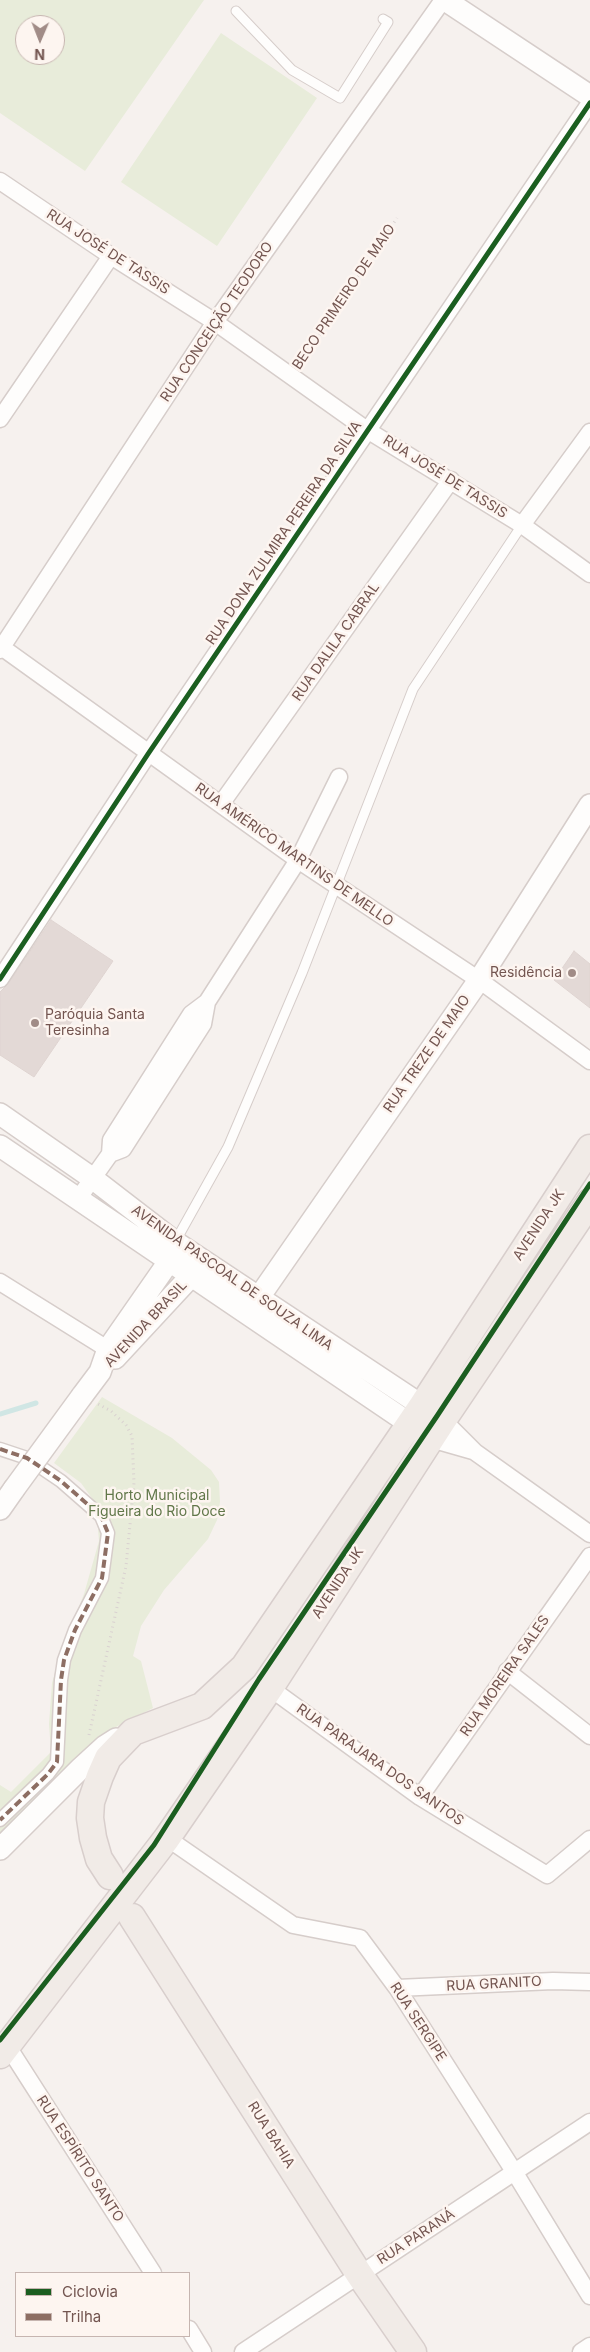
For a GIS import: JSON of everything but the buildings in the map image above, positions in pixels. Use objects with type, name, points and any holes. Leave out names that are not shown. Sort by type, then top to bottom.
[{"type":"main road","name":"AVENIDA JK","points":[[133,1732],[202,1706],[244,1667],[416,1415],[590,1148]]},
{"type":"main road","name":"AVENIDA JK","points":[[4,2050],[167,1838],[270,1688],[437,1429],[590,1202]]},
{"type":"main road","points":[[110,1876],[99,1859],[93,1838],[91,1802],[108,1758],[133,1732]]},
{"type":"main road","name":"RUA BAHIA","points":[[132,1917],[359,2274],[413,2352]]},
{"type":"street","points":[[444,0],[590,96]]},
{"type":"street","name":"RUA CONCEIÇÃO TEODORO","points":[[1,648],[215,322],[444,0]]},
{"type":"street","name":"RUA DONA ZULMIRA PEREIRA DA SILVA","points":[[0,979],[148,754],[590,103]]},
{"type":"street","name":"RUA JOSÉ DE TASSIS","points":[[0,181],[111,256],[215,322],[367,430],[522,525],[590,574]]},
{"type":"street","points":[[0,419],[5,401],[111,256]]},
{"type":"street","points":[[522,525],[590,432]]},
{"type":"street","name":"RUA DALILA CABRAL","points":[[221,804],[451,480]]},
{"type":"street","name":"RUA AMÉRICO MARTINS DE MELLO","points":[[1,648],[298,860],[478,980],[590,1061]]},
{"type":"street","points":[[78,1199],[110,1154],[123,1149],[203,1024],[207,1002],[298,860],[339,777]]},
{"type":"street","name":"RUA TREZE DE MAIO","points":[[253,1305],[478,980],[590,805]]},
{"type":"street","name":"AVENIDA PASCOAL DE SOUZA LIMA","points":[[0,1114],[92,1178],[172,1251],[192,1275],[253,1305]]},
{"type":"street","name":"AVENIDA PASCOAL DE SOUZA LIMA","points":[[0,1146],[78,1199],[172,1251],[437,1429]]},
{"type":"street","points":[[0,1509],[100,1372],[172,1251]]},
{"type":"street","name":"AVENIDA BRASIL","points":[[113,1352],[192,1275]]},
{"type":"street","points":[[0,1282],[113,1352]]},
{"type":"street","points":[[437,1429],[475,1452],[590,1534]]},
{"type":"street","points":[[0,1450],[27,1458],[61,1481],[101,1516],[108,1533],[102,1578],[75,1630],[64,1660],[60,1680],[57,1762],[48,1774],[0,1820]]},
{"type":"street","name":"RUA MOREIRA SALES","points":[[420,1797],[507,1671],[590,1556]]},
{"type":"street","points":[[507,1671],[590,1736]]},
{"type":"street","name":"RUA PARAJARA DOS SANTOS","points":[[270,1688],[420,1797],[547,1875],[590,1839]]},
{"type":"street","points":[[0,1848],[105,1746],[133,1732]]},
{"type":"street","name":"RUA SERGIPE","points":[[167,1838],[293,1925],[360,1938],[397,1988],[515,2173],[590,2296]]},
{"type":"street","name":"RUA GRANITO","points":[[397,1988],[553,1981],[590,1982]]},
{"type":"street","name":"RUA ESPÍRITO SANTO","points":[[4,2050],[152,2272]]},
{"type":"street","name":"RUA PARANÁ","points":[[243,2352],[590,2122]]},
{"type":"street","points":[[190,2331],[203,2352]]},
{"type":"street","points":[[581,2352],[590,2346]]},
{"type":"lane","points":[[236,11],[292,70],[340,98],[388,22],[383,19]]},
{"type":"lane","points":[[172,1251],[228,1147],[302,973],[335,885],[414,689],[522,525]]},
{"type":"green space","points":[[0,0],[204,0],[85,171],[0,113]]},
{"type":"green space","points":[[221,33],[317,98],[217,246],[121,182]]},
{"type":"green space","name":"Horto Municipal Figueira do Rio Doce","points":[[102,1397],[172,1438],[211,1470],[219,1482],[220,1502],[217,1520],[208,1539],[164,1590],[141,1626],[133,1656],[141,1661],[153,1708],[114,1728],[0,1835],[0,1785],[11,1792],[51,1752],[49,1724],[52,1683],[63,1646],[84,1594],[99,1541],[96,1504],[81,1483],[54,1463]]},
{"type":"waterway","points":[[0,1414],[36,1403]]},
{"type":"marked path","points":[[0,1449],[27,1458],[61,1481],[101,1516],[108,1533],[102,1578],[75,1630],[64,1660],[61,1680],[57,1762],[48,1774],[0,1820]]},
{"type":"cycle path","points":[[0,979],[148,754],[590,103]]},
{"type":"cycle path","points":[[0,2040],[154,1845],[259,1679],[437,1416],[590,1184]]},
{"type":"place","name":"Residência","points":[[572,973]]},
{"type":"place","name":"Paróquia Santa Teresinha","points":[[35,1023]]}]
